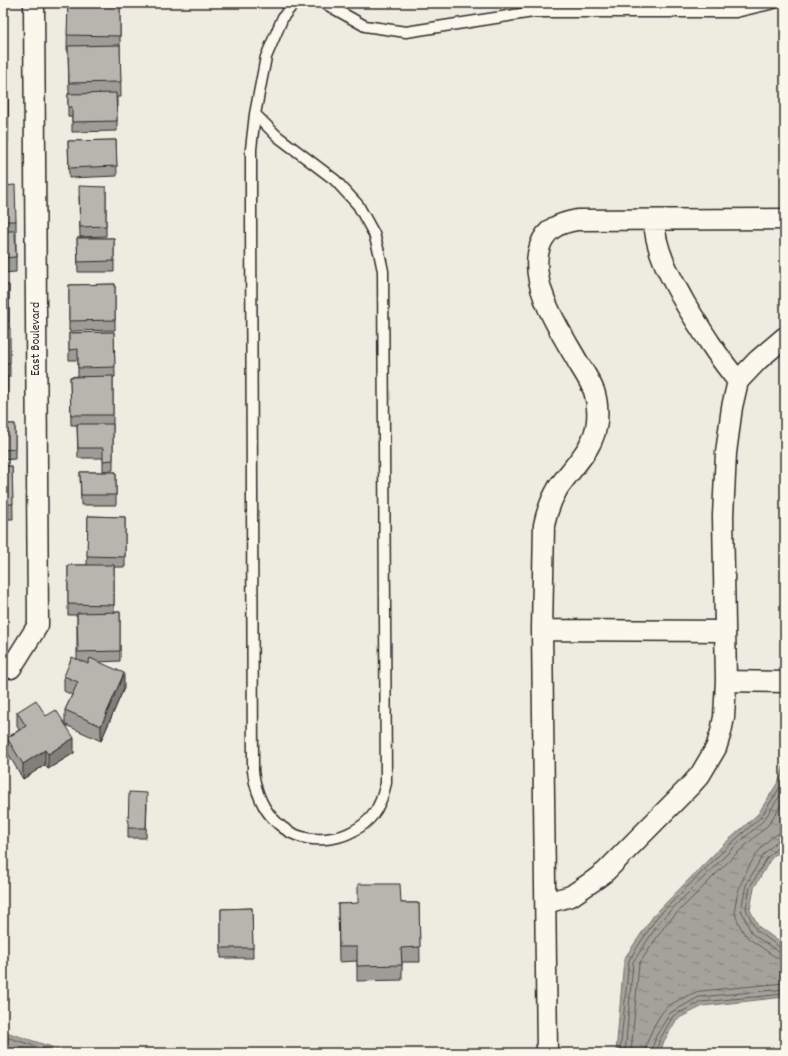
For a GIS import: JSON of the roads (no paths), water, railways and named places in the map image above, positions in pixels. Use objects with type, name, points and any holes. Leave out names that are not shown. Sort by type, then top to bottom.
[{"type":"street","name":"East Boulevard","points":[[11,668],[38,624],[34,3]]},
{"type":"street","points":[[546,1053],[546,903],[542,630],[544,525],[552,498],[589,446],[594,434],[598,411],[593,389],[554,320],[542,291],[537,265],[541,241],[547,233],[556,226],[577,220],[785,219]]},
{"type":"street","points":[[654,220],[658,246],[669,274],[700,329],[738,381]]},
{"type":"street","points":[[546,903],[571,896],[583,889],[605,872],[700,775],[716,748],[726,706],[723,575],[724,479],[728,430],[738,381],[758,360],[785,337]]},
{"type":"street","points":[[542,630],[725,632]]},
{"type":"street","points":[[726,681],[785,682]]},
{"type":"lane","points":[[255,114],[277,136],[335,180],[358,205],[374,234],[380,252],[382,271],[386,783],[381,801],[371,816],[357,829],[340,837],[322,840],[308,839],[298,836],[282,827],[269,814],[259,798],[253,771],[251,149],[255,114],[266,57],[283,17],[294,3]]},
{"type":"lane","points":[[324,3],[366,26],[406,32],[533,12],[736,12],[774,3]]},
{"type":"water","points":[[785,760],[785,845],[770,860],[754,888],[750,910],[759,927],[785,946],[785,997],[703,1006],[677,1019],[664,1041],[660,1053],[616,1053],[624,959],[654,915],[723,845],[758,814],[780,779]]},
{"type":"water","points":[[3,1031],[70,1053],[3,1053]]}]
